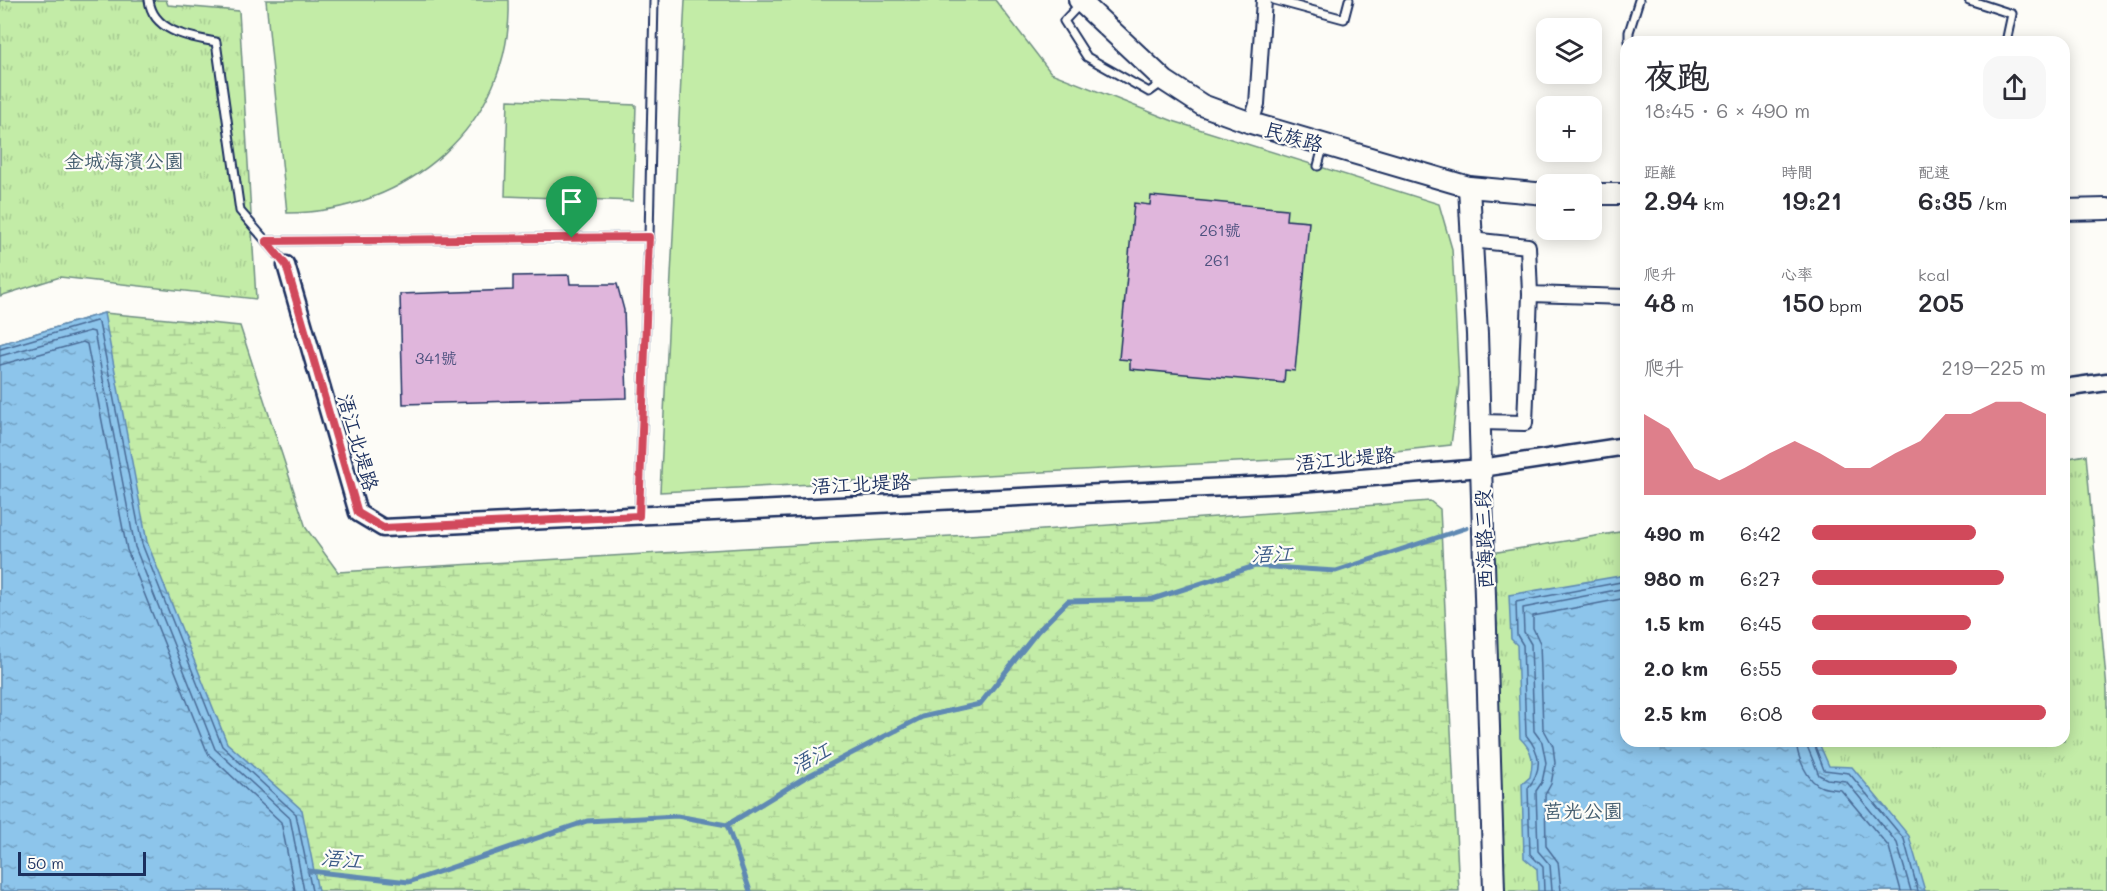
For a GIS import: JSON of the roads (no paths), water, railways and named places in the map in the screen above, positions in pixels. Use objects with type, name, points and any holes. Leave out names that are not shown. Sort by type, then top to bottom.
[{"type":"main road","name":"民族路","points":[[1081,1],[1165,81],[1202,105],[1251,123],[1469,187],[1536,193]]},
{"type":"main road","name":"西海路三段","points":[[1469,187],[1480,422],[1494,891]]},
{"type":"main road","points":[[1602,194],[1620,194]]},
{"type":"main road","points":[[2070,210],[2107,209]]},
{"type":"street","points":[[1251,123],[1257,104],[1264,0]]},
{"type":"street","points":[[1471,240],[1528,246],[1530,294],[1525,423],[1480,422]]},
{"type":"street","name":"浯江北堤路","points":[[286,265],[358,513],[383,528],[1288,484],[1481,468],[1620,447]]},
{"type":"street","points":[[1530,294],[1620,297]]},
{"type":"street","points":[[2070,387],[2107,382]]},
{"type":"lane","points":[[149,0],[150,10],[175,34],[216,42],[240,211],[286,265]]},
{"type":"lane","points":[[639,516],[649,237],[654,0]]},
{"type":"lane","points":[[1274,0],[1344,19],[1349,0]]},
{"type":"lane","points":[[1629,36],[1639,0]]},
{"type":"lane","points":[[1969,0],[2012,14],[2007,36]]},
{"type":"lane","points":[[1081,1],[1064,21],[1087,57],[1149,92],[1165,81]]},
{"type":"lane","points":[[1318,166],[1323,144]]},
{"type":"lane","points":[[266,241],[649,237]]},
{"type":"water","points":[[104,313],[147,542],[227,743],[302,810],[318,891],[0,891],[0,344]]},
{"type":"water","points":[[1620,576],[1620,747],[1821,747],[1829,766],[1852,767],[1909,836],[1925,891],[1538,891],[1537,869],[1524,858],[1522,784],[1530,777],[1532,761],[1528,747],[1520,738],[1517,645],[1511,639],[1509,595]]},
{"type":"waterway","name":"浯江","points":[[309,871],[409,882],[587,821],[677,816],[727,825],[804,778],[922,717],[980,704],[1038,631],[1068,601],[1153,599],[1255,566],[1336,571],[1466,528]]},
{"type":"waterway","points":[[727,825],[750,891]]},
{"type":"park label","name":"金城海濱公園","points":[[124,160]]},
{"type":"park label","name":"莒光公園","points":[[1583,810]]}]
